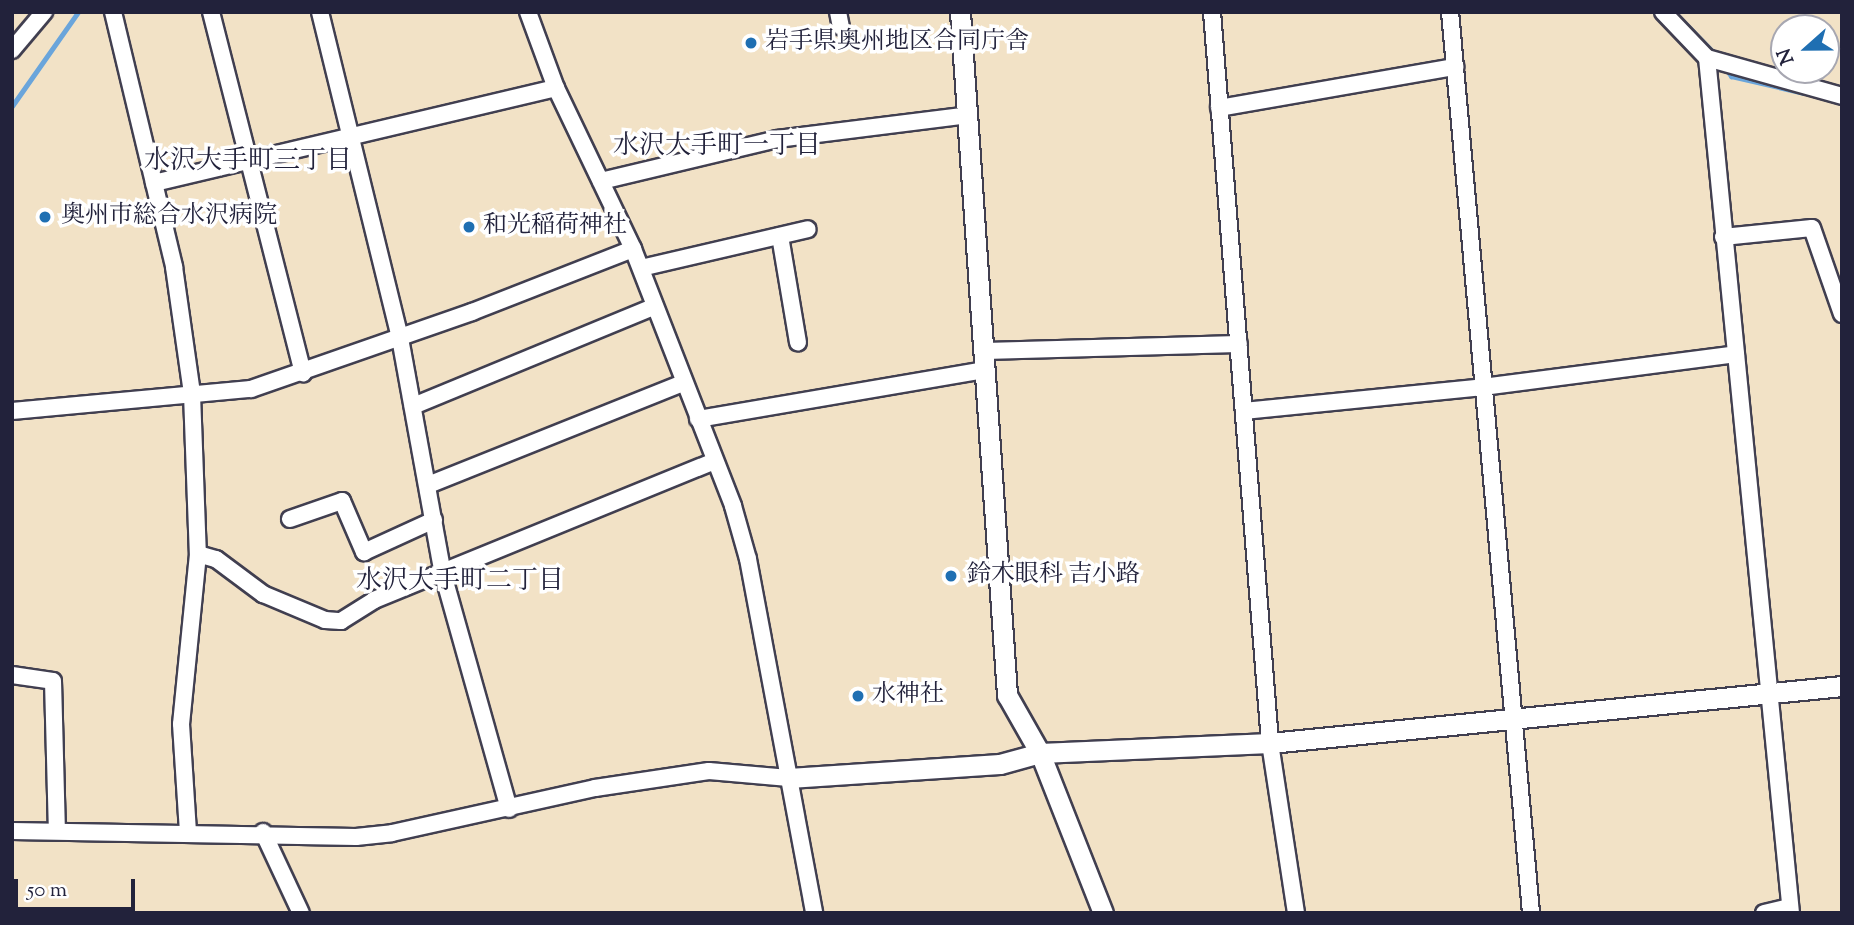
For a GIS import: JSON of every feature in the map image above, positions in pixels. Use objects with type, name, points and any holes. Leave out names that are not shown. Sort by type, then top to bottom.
[{"type":"street","points":[[12,50],[44,12]]},
{"type":"street","points":[[113,12],[174,267],[192,394],[198,554],[181,724],[188,833]]},
{"type":"street","points":[[211,12],[303,373]]},
{"type":"street","points":[[320,12],[400,338],[443,574],[509,808]]},
{"type":"street","points":[[528,12],[556,88],[641,268],[653,307],[714,461],[748,559],[814,913]]},
{"type":"street","points":[[960,12],[1007,695],[1040,753],[1102,913]]},
{"type":"street","points":[[1212,12],[1270,743],[1296,913]]},
{"type":"street","points":[[1450,12],[1531,913]]},
{"type":"street","points":[[1663,12],[1707,58],[1842,96]]},
{"type":"street","points":[[1707,58],[1790,910],[1764,913]]},
{"type":"street","points":[[1219,108],[1455,67]]},
{"type":"street","points":[[154,183],[556,88]]},
{"type":"street","points":[[601,181],[777,139],[969,115]]},
{"type":"street","points":[[1723,237],[1812,228],[1842,314]]},
{"type":"street","points":[[641,268],[808,229]]},
{"type":"street","points":[[780,236],[798,342]]},
{"type":"street","points":[[12,411],[251,389],[400,338],[633,249]]},
{"type":"street","points":[[413,406],[653,307]]},
{"type":"street","points":[[698,419],[985,361],[1239,344]]},
{"type":"street","points":[[1244,411],[1483,387],[1736,354]]},
{"type":"street","points":[[428,485],[683,383]]},
{"type":"street","points":[[198,554],[216,559],[264,594],[326,620],[341,621],[374,600],[714,461]]},
{"type":"street","points":[[289,519],[342,501],[364,552],[434,520]]},
{"type":"street","points":[[12,675],[53,681],[57,831]]},
{"type":"street","points":[[12,831],[392,834],[595,788],[709,771],[789,778],[1000,764],[1040,753],[1270,743],[1514,716],[1842,686]]},
{"type":"street","points":[[263,832],[301,913]]},
{"type":"waterway","points":[[12,106],[78,12]]},
{"type":"waterway","points":[[1674,12],[1716,55]]},
{"type":"waterway","points":[[1726,69],[1731,76],[1804,93]]},
{"type":"place","name":"岩手県奥州地区合同庁舎","points":[[751,43]]},
{"type":"place","name":"奥州市総合水沢病院","points":[[45,217]]},
{"type":"place","name":"和光稲荷神社","points":[[469,227]]},
{"type":"place","name":"鈴木眼科 吉小路","points":[[951,576]]},
{"type":"place","name":"水神社","points":[[858,696]]},
{"type":"district","name":"水沢大手町一丁目","points":[[717,147]]},
{"type":"district","name":"水沢大手町三丁目","points":[[248,162]]},
{"type":"district","name":"水沢大手町二丁目","points":[[460,582]]}]
